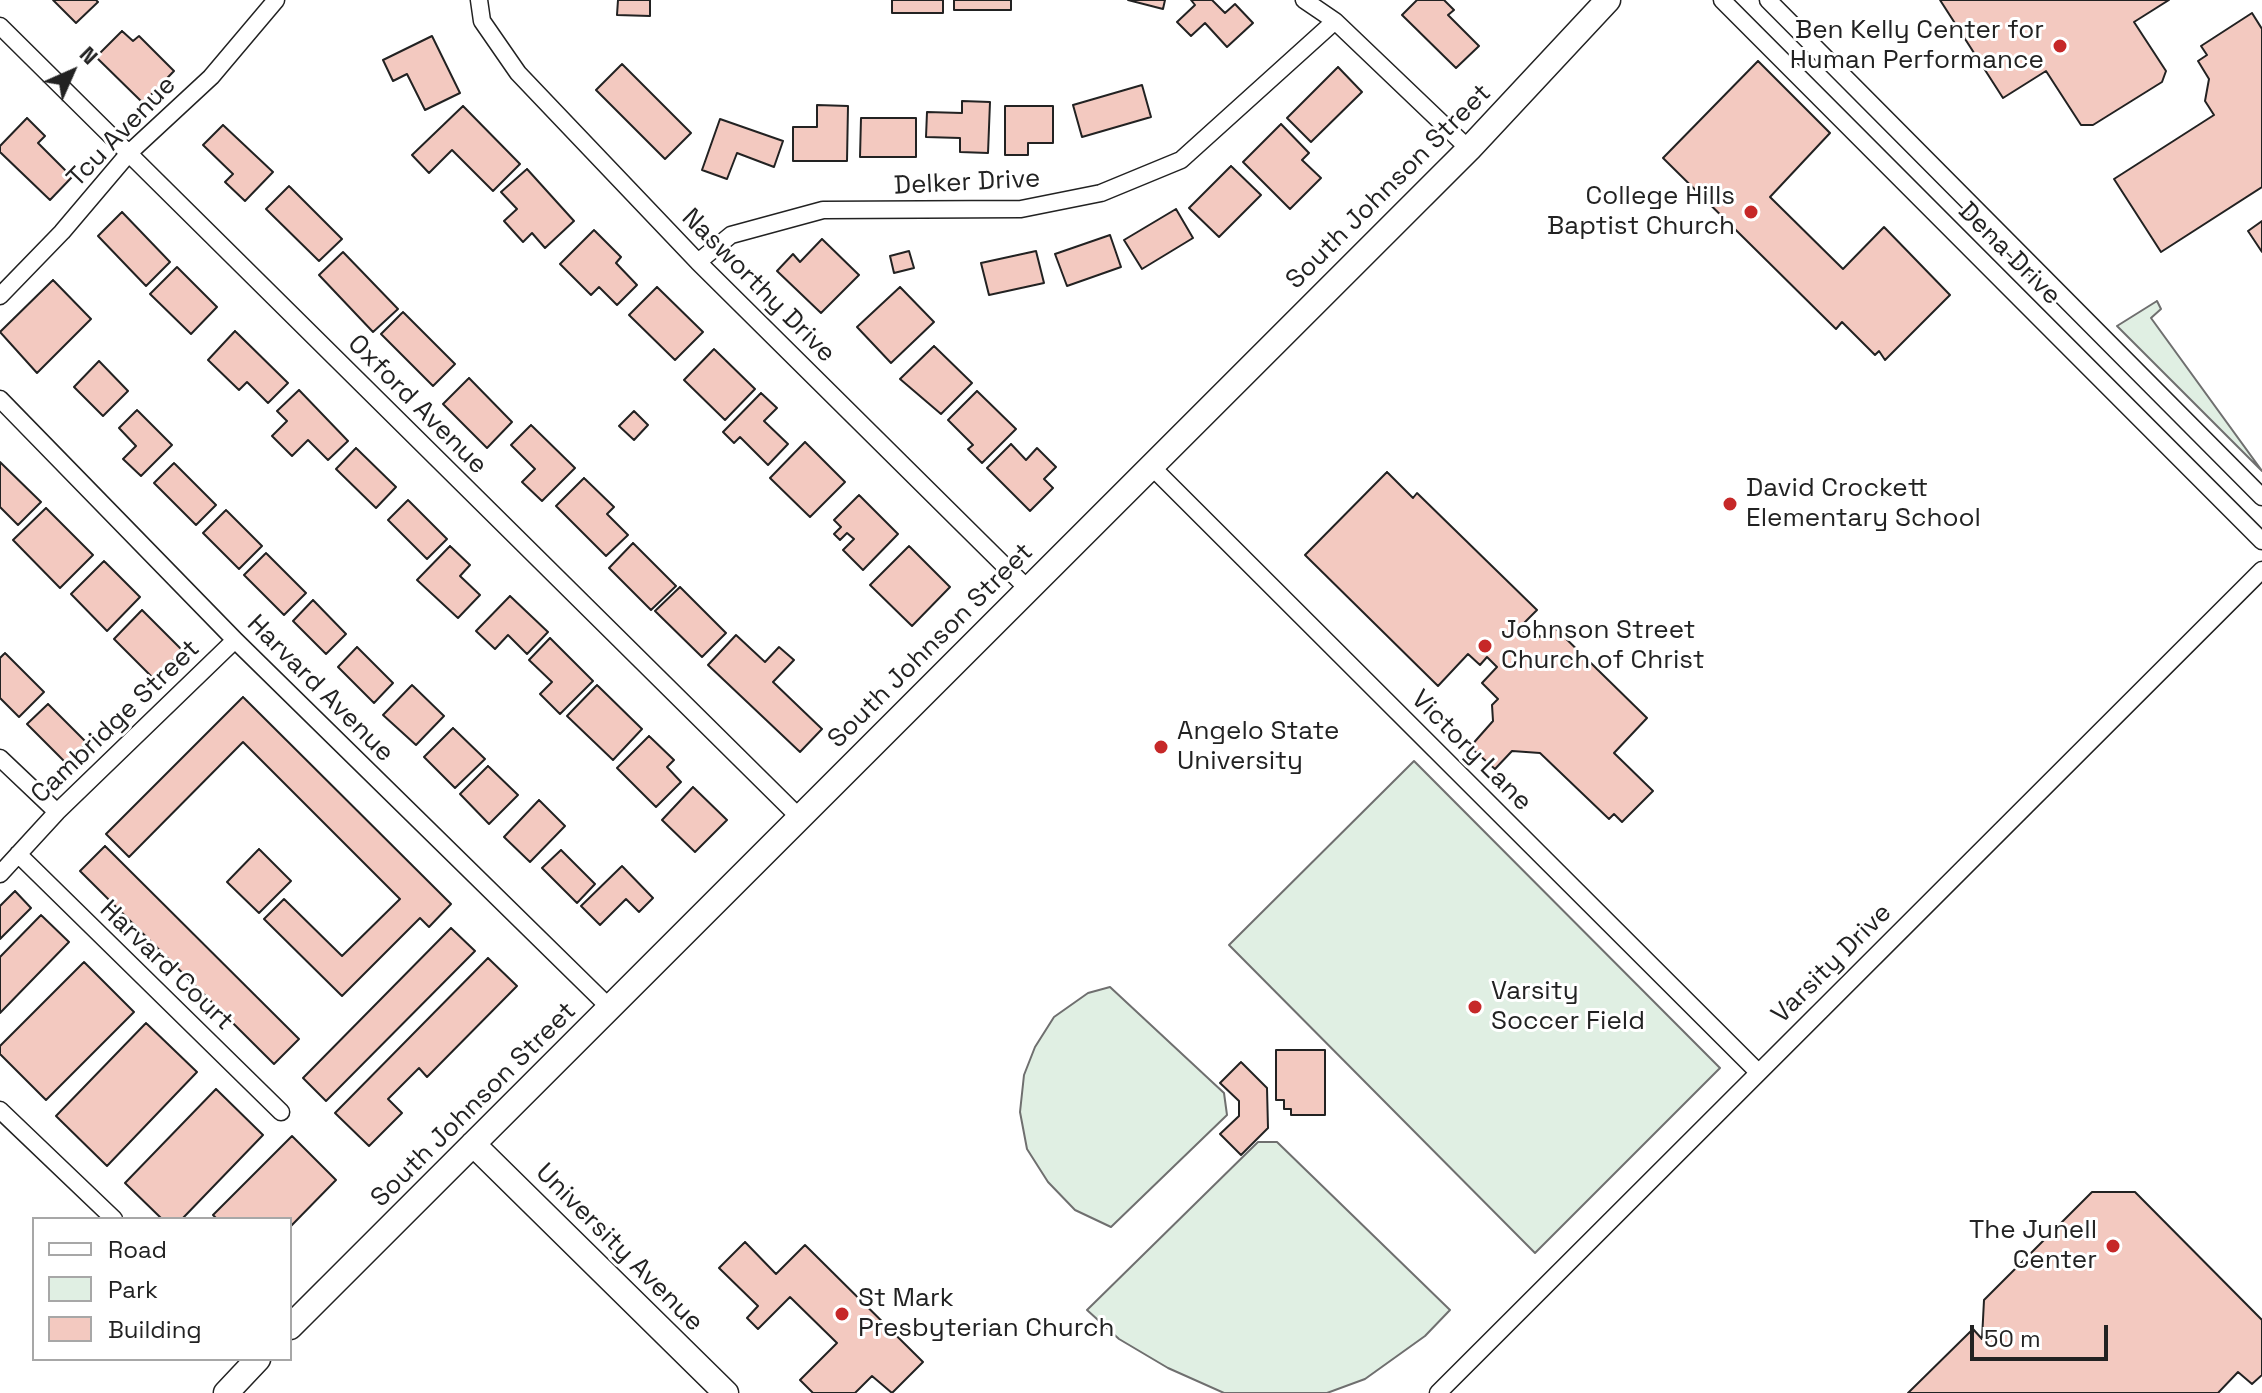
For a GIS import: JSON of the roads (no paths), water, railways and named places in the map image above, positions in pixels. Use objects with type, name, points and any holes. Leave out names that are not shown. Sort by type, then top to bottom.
[{"type":"main road","name":"South Johnson Street","points":[[292,1325],[1469,149],[1608,0]]},
{"type":"main road","name":"University Avenue","points":[[473,1144],[726,1393]]},
{"type":"main road","points":[[226,1393],[256,1361]]},
{"type":"street","name":"Tcu Avenue","points":[[0,296],[62,232],[129,153],[211,77],[276,0]]},
{"type":"street","name":"Nasworthy Drive","points":[[479,0],[482,21],[518,73],[698,262],[1028,589]]},
{"type":"street","points":[[1304,0],[1335,21],[1469,149]]},
{"type":"street","name":"Dena Drive","points":[[1722,0],[2262,541]]},
{"type":"street","name":"Dena Drive","points":[[1768,0],[2262,497]]},
{"type":"street","name":"Delker Drive","points":[[698,262],[731,235],[823,210],[1021,209],[1101,193],[1181,160],[1335,21]]},
{"type":"street","name":"Oxford Avenue","points":[[0,26],[800,818]]},
{"type":"street","name":"Harvard Avenue","points":[[0,399],[235,640],[611,1009]]},
{"type":"street","name":"Victory Lane","points":[[1150,465],[1758,1072]]},
{"type":"street","name":"Varsity Drive","points":[[1438,1393],[2262,570]]},
{"type":"street","name":"Cambridge Street","points":[[0,874],[57,812],[235,640]]},
{"type":"street","points":[[0,758],[57,812]]},
{"type":"street","name":"Harvard Court","points":[[18,854],[281,1112]]},
{"type":"street","points":[[0,1110],[112,1217]]},
{"type":"place","name":"Ben Kelly Center for Human Performance","points":[[2060,46]]},
{"type":"place","name":"College Hills Baptist Church","points":[[1751,212]]},
{"type":"place","name":"David Crockett Elementary School","points":[[1730,504]]},
{"type":"place","name":"Johnson Street Church of Christ","points":[[1485,646]]},
{"type":"place","name":"Angelo State University","points":[[1161,747]]},
{"type":"place","name":"Varsity Soccer Field","points":[[1475,1007]]},
{"type":"place","name":"The Junell Center","points":[[2113,1246]]},
{"type":"place","name":"St Mark Presbyterian Church","points":[[842,1314]]}]
